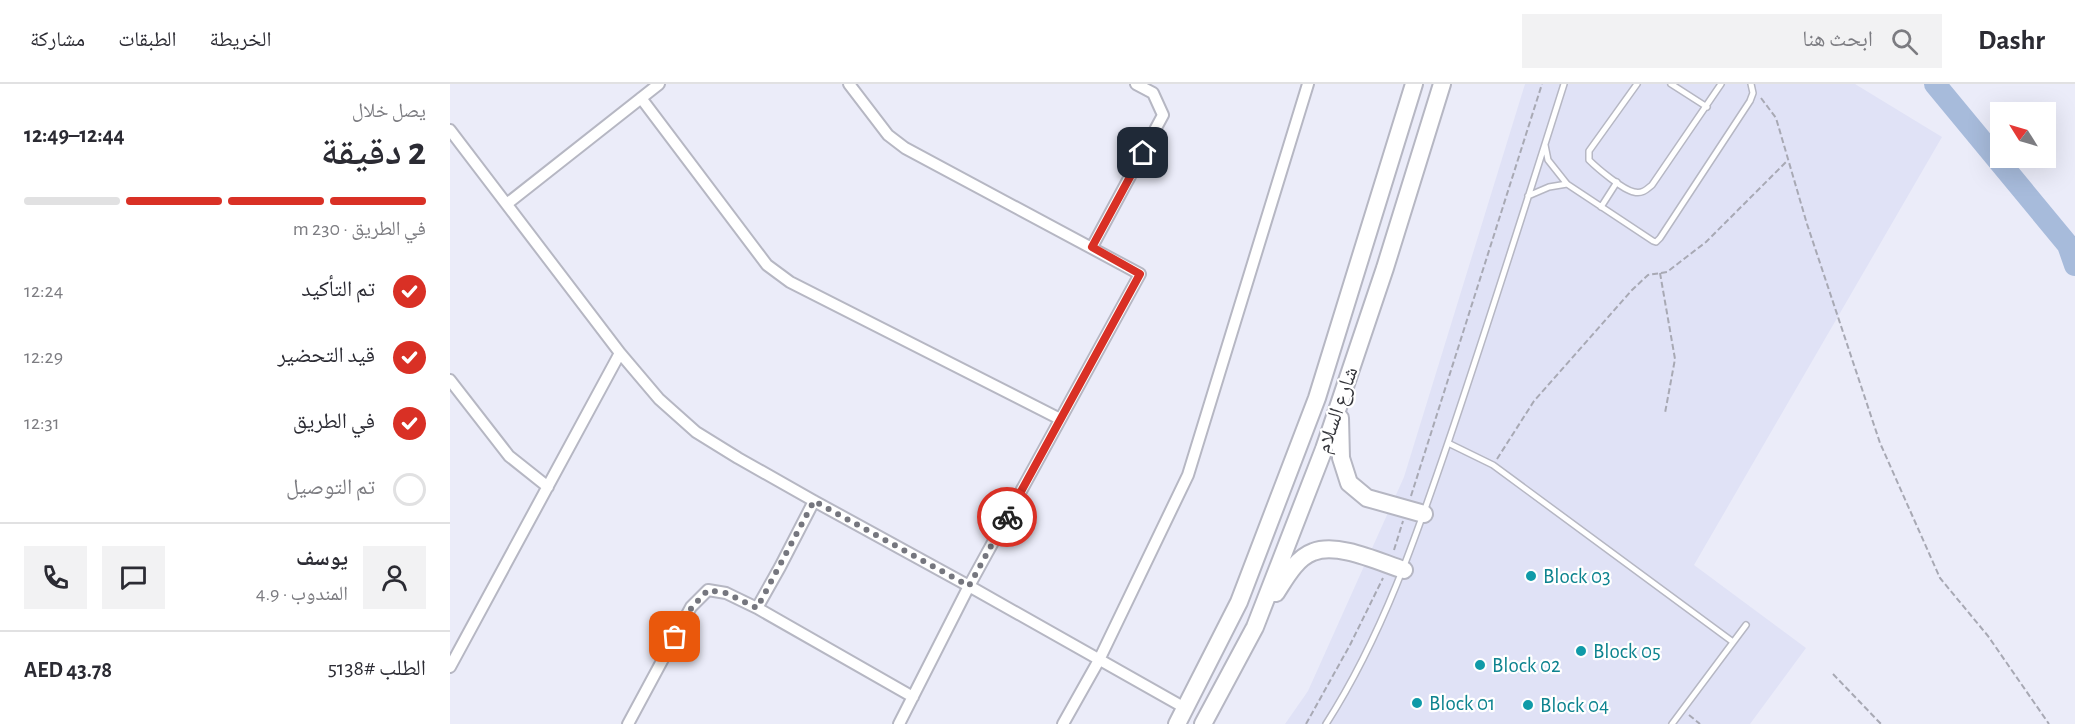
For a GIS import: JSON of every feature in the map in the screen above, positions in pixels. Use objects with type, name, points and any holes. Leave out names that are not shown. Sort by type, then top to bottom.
[{"type":"main road","name":"شارع السلام","points":[[1176,724],[1239,602],[1317,398],[1414,84]]},
{"type":"main road","name":"شارع السلام","points":[[1203,724],[1255,627],[1324,449],[1385,268],[1442,84]]},
{"type":"main road","points":[[1341,400],[1341,458],[1349,483],[1367,498],[1416,511]]},
{"type":"main road","points":[[1255,627],[1296,564],[1312,552],[1331,549],[1359,555],[1396,568]]},
{"type":"street","points":[[508,203],[659,84]]},
{"type":"street","points":[[849,84],[888,135],[905,148],[1140,274],[969,586],[899,724]]},
{"type":"street","points":[[1092,247],[1163,115],[1153,93],[1136,84]]},
{"type":"street","points":[[1063,724],[1099,660],[1188,475],[1308,84]]},
{"type":"street","points":[[641,98],[767,265],[790,282],[1060,419]]},
{"type":"street","points":[[450,130],[508,203],[620,353],[659,399],[696,432],[814,501],[1185,708]]},
{"type":"street","points":[[450,667],[620,353]]},
{"type":"street","points":[[450,380],[509,456],[548,487]]},
{"type":"street","points":[[757,608],[814,501]]},
{"type":"street","points":[[628,724],[692,607],[708,590],[726,593],[757,608],[913,697]]},
{"type":"lane","points":[[1326,724],[1372,642],[1416,511],[1448,443],[1563,84]]},
{"type":"lane","points":[[1637,84],[1589,151],[1589,160],[1634,192],[1644,192],[1652,185],[1722,84]]},
{"type":"lane","points":[[1671,84],[1707,106]]},
{"type":"lane","points":[[1545,144],[1548,160],[1567,184],[1656,242],[1750,101],[1753,93],[1752,85]]},
{"type":"lane","points":[[1601,207],[1617,182]]},
{"type":"lane","points":[[1528,196],[1549,187],[1567,184]]},
{"type":"lane","points":[[1448,443],[1493,465],[1733,642]]},
{"type":"lane","points":[[1672,724],[1746,625]]},
{"type":"path","points":[[1306,724],[1360,626],[1396,568],[1416,511],[1542,84]]},
{"type":"path","points":[[1752,85],[1776,118],[1880,443],[1940,578],[1988,636],[2049,724]]},
{"type":"path","points":[[1493,465],[1534,401],[1632,290],[1648,275],[1666,272],[1706,242],[1788,160]]},
{"type":"path","points":[[1660,273],[1676,359],[1665,413]]},
{"type":"path","points":[[1833,674],[1881,724]]},
{"type":"path","points":[[1683,710],[1700,724]]},
{"type":"shaded area","points":[[1525,84],[1855,84],[1942,137],[1694,565],[1806,648],[1750,724],[1285,724],[1308,691],[1404,477]]},
{"type":"waterway","points":[[1935,84],[2068,245],[2075,265]]},
{"type":"way so far","points":[[675,637],[692,607],[708,590],[726,593],[757,608],[814,501],[969,586],[1007,517]]},
{"type":"place","name":"Block 03","points":[[1531,576]]},
{"type":"place","name":"Block 05","points":[[1581,651]]},
{"type":"place","name":"Block 02","points":[[1480,665]]},
{"type":"place","name":"Block 01","points":[[1417,703]]},
{"type":"place","name":"Block 04","points":[[1528,705]]},
{"type":"route","points":[[1007,517],[1140,274],[1092,247],[1143,153]]}]
